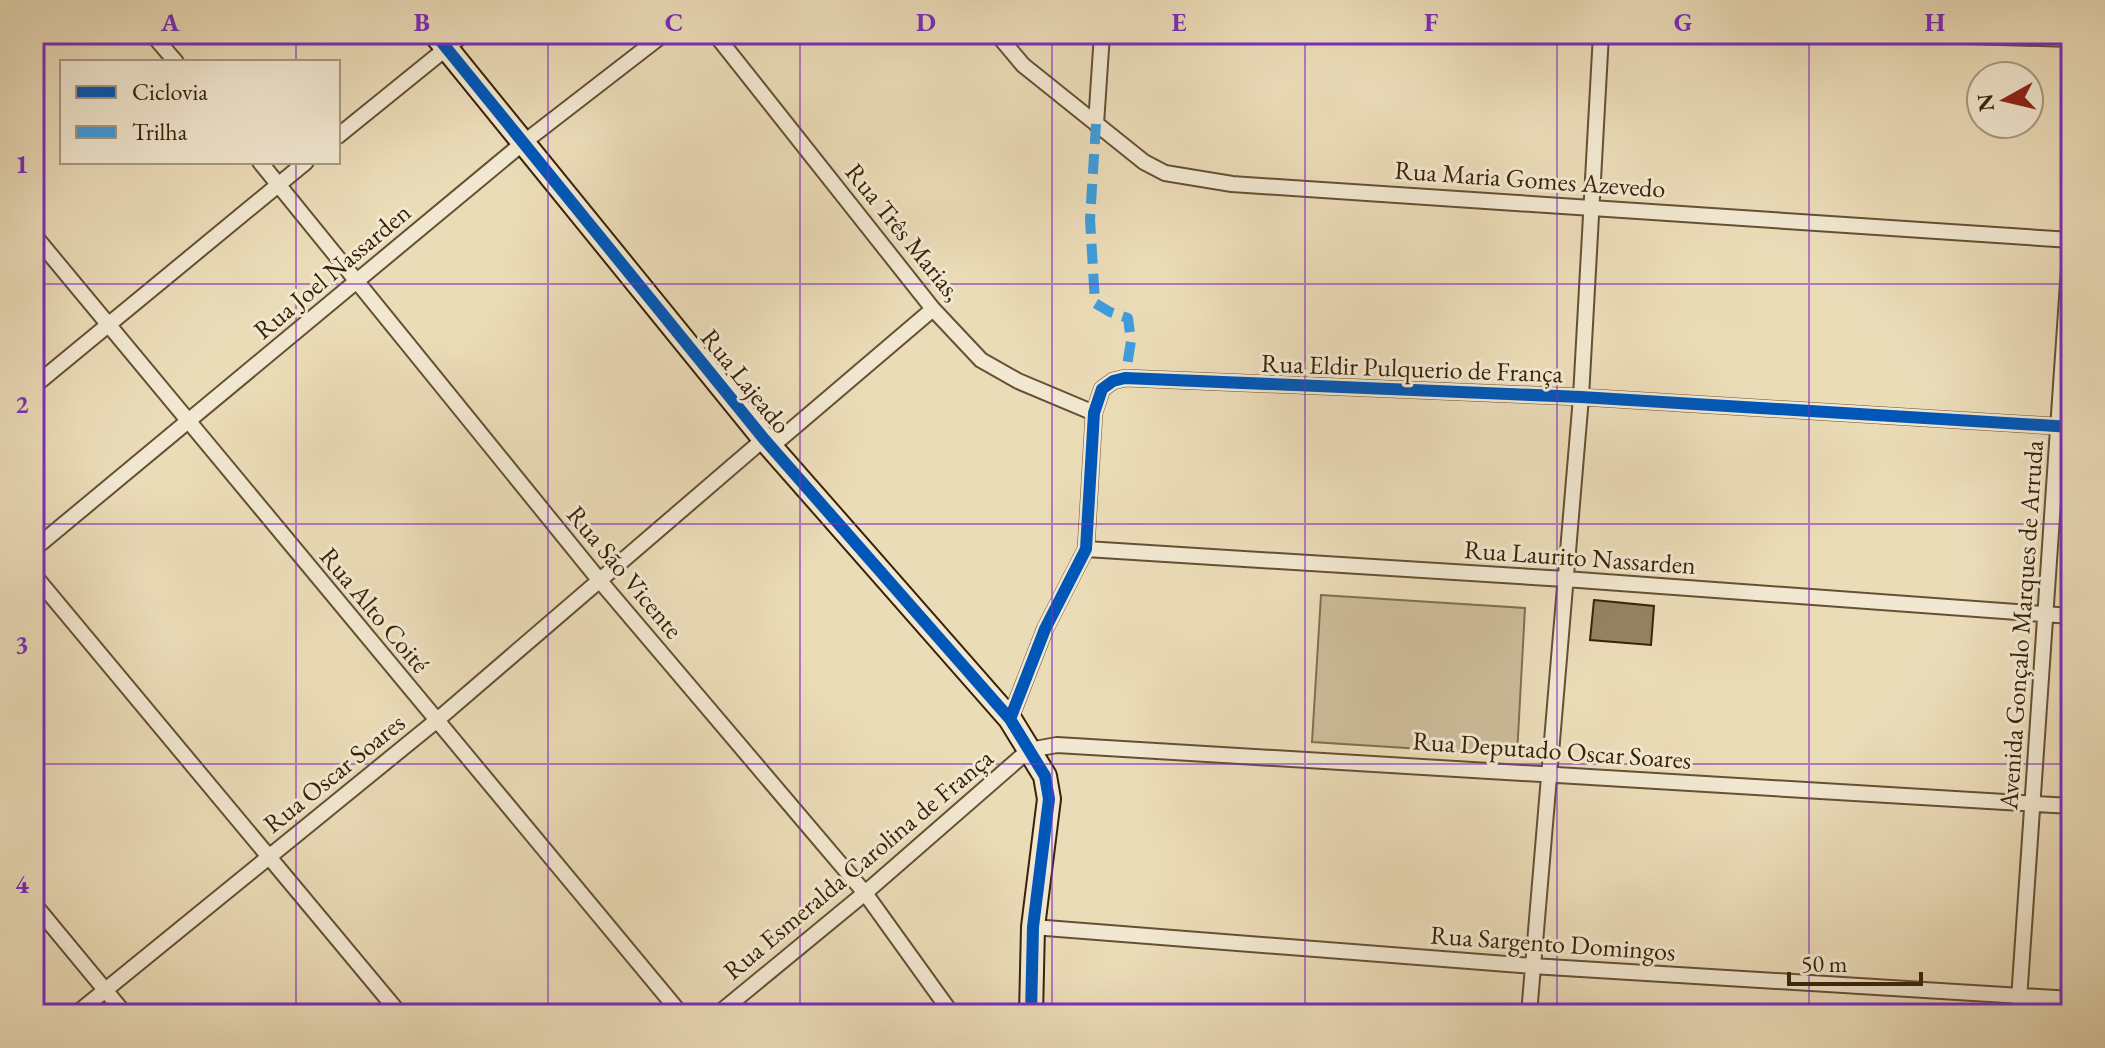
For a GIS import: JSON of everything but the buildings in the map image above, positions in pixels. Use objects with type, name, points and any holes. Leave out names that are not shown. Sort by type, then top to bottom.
[{"type":"street","points":[[152,34],[174,60]]},
{"type":"street","points":[[340,134],[441,41],[464,34]]},
{"type":"street","name":"Rua Joel Nassarden","points":[[34,549],[523,143],[664,34]]},
{"type":"street","name":"Rua Três Marias,","points":[[715,34],[933,309],[981,360],[1018,381],[1094,413]]},
{"type":"street","name":"Rua Maria Gomes Azevedo","points":[[997,34],[1023,65],[1144,162],[1165,173],[1232,184],[2071,239]]},
{"type":"street","points":[[1096,124],[1102,34]]},
{"type":"street","points":[[1529,1014],[1581,397],[1601,34]]},
{"type":"street","points":[[1899,34],[2071,39]]},
{"type":"street","name":"Rua Lajeado","points":[[441,41],[767,443],[1010,719],[1045,776],[1049,799],[1033,927],[1031,1014]]},
{"type":"street","name":"Rua São Vicente","points":[[262,164],[600,581],[865,893],[952,1014]]},
{"type":"street","points":[[34,386],[304,164]]},
{"type":"street","name":"Rua Alto Coité","points":[[34,235],[681,1014]]},
{"type":"street","name":"Avenida Gonçalo Marques de Arruda","points":[[2018,1014],[2045,614],[2065,427],[2071,239]]},
{"type":"street","name":"Rua Oscar Soares","points":[[76,1014],[436,721],[600,581],[933,309]]},
{"type":"street","name":"Rua Eldir Pulquerio de França","points":[[1010,719],[1045,629],[1086,549],[1094,413],[1102,389],[1113,381],[1125,378],[1581,397],[2065,427]]},
{"type":"street","name":"Rua Laurito Nassarden","points":[[1086,549],[1565,579],[2071,616]]},
{"type":"street","points":[[34,575],[400,1014]]},
{"type":"street","name":"Rua Deputado Oscar Soares","points":[[1029,750],[1057,745],[1088,745],[2071,806]]},
{"type":"street","name":"Rua Esmeralda Carolina de França","points":[[718,1014],[865,893],[1029,750]]},
{"type":"street","points":[[34,904],[125,1014]]},
{"type":"street","name":"Rua Sargento Domingos","points":[[1033,927],[1532,966],[2071,999]]},
{"type":"shaded area","points":[[1321,595],[1525,608],[1517,755],[1312,742]]},
{"type":"marked path","points":[[1096,124],[1090,219],[1095,303],[1128,318],[1131,341],[1125,378]]},
{"type":"cycle path","points":[[435,34],[764,439],[1010,719],[1045,776],[1049,799],[1033,927],[1031,1014]]},
{"type":"cycle path","points":[[1010,719],[1045,629],[1086,549],[1094,413],[1102,389],[1113,381],[1125,378],[1581,397],[2071,427]]}]
